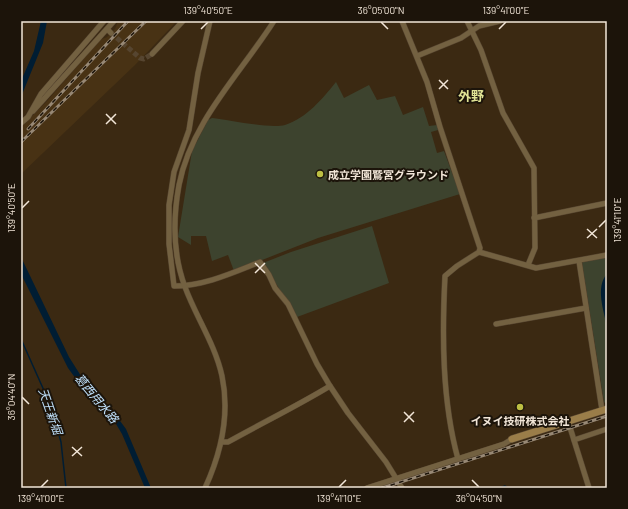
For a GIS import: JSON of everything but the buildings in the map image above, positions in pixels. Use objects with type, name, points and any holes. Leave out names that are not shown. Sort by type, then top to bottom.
[{"type":"street","points":[[31,112],[41,94],[104,21]]},
{"type":"street","points":[[21,123],[114,21]]},
{"type":"street","points":[[152,54],[183,21]]},
{"type":"street","points":[[210,21],[198,73],[189,130],[174,172],[169,205],[169,244],[174,286],[184,286],[212,280],[260,262],[269,275],[275,288],[288,304],[317,364],[330,386],[402,488]]},
{"type":"street","points":[[205,488],[222,442],[224,413],[222,376],[211,343],[184,286],[175,244],[175,220],[179,184],[184,165],[209,116],[274,21]]},
{"type":"street","points":[[402,21],[417,56],[464,196],[480,252]]},
{"type":"street","points":[[467,21],[490,74],[503,113],[534,168],[535,248],[528,265]]},
{"type":"street","points":[[417,56],[456,40],[479,26],[500,21]]},
{"type":"street","points":[[107,29],[111,33]]},
{"type":"street","points":[[534,218],[607,203]]},
{"type":"street","points":[[458,459],[446,392],[443,326],[445,276],[457,266],[480,252],[536,268],[579,261],[607,254]]},
{"type":"street","points":[[367,488],[504,444],[512,439],[605,410],[579,261]]},
{"type":"street","points":[[496,324],[586,308]]},
{"type":"street","points":[[222,442],[228,442],[274,416],[293,408],[330,386]]},
{"type":"street","points":[[568,421],[589,488]]},
{"type":"street","points":[[574,440],[607,429]]},
{"type":"shaded area","points":[[118,21],[177,21],[135,65],[21,174],[21,127],[47,101],[100,40],[107,37],[115,29]]},
{"type":"green space","name":"成立学園鷲宮グラウンド","points":[[336,82],[344,98],[369,85],[377,100],[395,96],[403,115],[423,107],[429,126],[437,125],[438,130],[431,132],[437,153],[444,151],[460,194],[318,238],[234,271],[228,255],[212,261],[206,236],[191,236],[191,245],[178,237],[192,151],[208,120],[212,118],[270,126],[285,125],[307,113],[320,101]]},
{"type":"green space","points":[[372,226],[389,283],[297,317],[263,263],[291,252]]},
{"type":"green space","points":[[607,257],[607,405],[604,402],[582,263],[583,261]]},
{"type":"water","points":[[41,21],[47,21],[43,43],[21,97],[21,81],[34,51]]},
{"type":"water","name":"葛西用水路","points":[[21,257],[69,357],[81,376],[112,410],[126,429],[151,488],[145,488],[122,434],[116,424],[84,390],[68,368],[21,274]]},
{"type":"water","points":[[607,274],[607,327],[601,292],[603,279]]},
{"type":"waterway","name":"天王新堀","points":[[21,339],[50,404],[61,442],[66,488]]},
{"type":"waterway","points":[[500,488],[505,486],[508,488]]},
{"type":"tunnel","points":[[111,33],[140,58],[144,59],[152,54]]},
{"type":"railway","points":[[28,129],[128,21]]},
{"type":"railway","points":[[21,142],[146,21]]},
{"type":"railway","points":[[382,488],[607,416]]},
{"type":"place","name":"成立学園鷲宮グラウンド","points":[[320,174]]},
{"type":"place","name":"イヌイ技研株式会社","points":[[520,407]]},
{"type":"district","name":"外野","points":[[471,96]]}]
